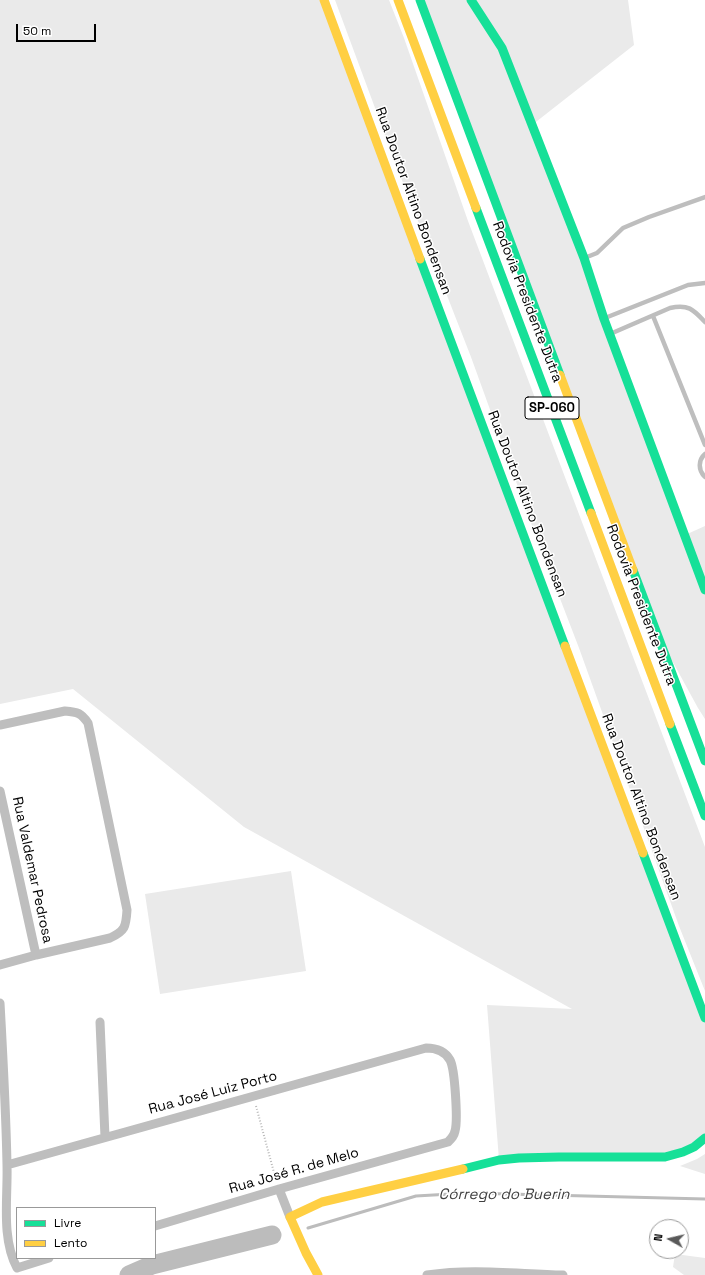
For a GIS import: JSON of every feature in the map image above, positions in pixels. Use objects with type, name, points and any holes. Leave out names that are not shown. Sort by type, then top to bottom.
[{"type":"main road","name":"Rua Doutor Altino Bondensan","points":[[324,0],[383,162],[705,1018]]},
{"type":"main road","name":"Rodovia Presidente Dutra","points":[[398,0],[705,816]]},
{"type":"main road","name":"Rodovia Presidente Dutra","points":[[420,0],[705,761]]},
{"type":"main road","points":[[471,0],[502,48],[584,258],[604,319],[705,590]]},
{"type":"main road","points":[[318,1275],[306,1253],[290,1217],[322,1202],[499,1160],[526,1157],[572,1156],[672,1157],[684,1153],[705,1138]]},
{"type":"street","points":[[0,725],[65,711],[75,712],[82,716],[88,724],[127,910],[126,923],[120,933],[110,938],[0,965]]},
{"type":"street","name":"Rua Valdemar Pedrosa","points":[[0,791],[36,955]]},
{"type":"street","points":[[0,1003],[2,1105],[8,1165],[8,1246],[14,1271],[46,1259]]},
{"type":"street","points":[[100,1022],[105,1137]]},
{"type":"street","name":"Rua José Luiz Porto","points":[[8,1165],[426,1048],[436,1048],[443,1052],[450,1059],[453,1068],[456,1131],[448,1142],[442,1144]]},
{"type":"street","name":"Rua José R. de Melo","points":[[156,1226],[279,1189],[442,1144]]},
{"type":"street","points":[[279,1189],[290,1217]]},
{"type":"street","points":[[427,1275],[446,1272],[476,1271],[563,1275]]},
{"type":"lane","points":[[584,258],[597,253],[623,228],[649,216],[705,197]]},
{"type":"lane","points":[[604,319],[688,285],[705,283]]},
{"type":"lane","points":[[610,334],[670,308],[679,306],[689,307],[705,322]]},
{"type":"lane","points":[[653,316],[705,445]]},
{"type":"lane","points":[[705,454],[700,462],[700,469],[705,476]]},
{"type":"path","points":[[254,1096],[279,1189]]},
{"type":"shaded area","points":[[0,0],[324,0],[705,1018],[705,1138],[684,1153],[499,1160],[487,1005],[572,1009],[244,827],[73,689],[0,704]]},
{"type":"shaded area","points":[[335,0],[389,0],[404,38],[468,221],[705,847],[705,991],[679,926],[579,648],[531,523],[471,357],[398,170]]},
{"type":"shaded area","points":[[420,0],[628,0],[634,45],[532,125],[685,535],[705,526],[705,719],[657,633]]},
{"type":"shaded area","points":[[291,871],[306,971],[160,994],[145,894]]},
{"type":"shaded area","points":[[705,1154],[705,1174],[680,1166],[697,1159]]},
{"type":"shaded area","points":[[689,1256],[705,1258],[705,1275],[684,1275],[673,1267],[674,1259],[689,1259]]},
{"type":"waterway","name":"Córrego do Buerin","points":[[308,1228],[416,1196],[468,1193],[705,1199]]},
{"type":"waterway","name":"Córrego do Buerin","points":[[129,1275],[152,1265],[272,1235]]},
{"type":"traffic: fast","points":[[420,0],[560,375]]},
{"type":"traffic: fast","points":[[471,0],[502,48],[584,258]]},
{"type":"traffic: fast","points":[[476,208],[591,513]]},
{"type":"traffic: fast","points":[[584,258],[604,319],[705,590]]},
{"type":"traffic: fast","points":[[420,259],[565,646]]},
{"type":"traffic: fast","points":[[633,570],[705,761]]},
{"type":"traffic: fast","points":[[670,724],[705,816]]},
{"type":"traffic: fast","points":[[643,853],[705,1018]]},
{"type":"traffic: fast","points":[[463,1169],[499,1160],[519,1158],[665,1157],[694,1147],[705,1138]]},
{"type":"traffic: slow","points":[[324,0],[420,259]]},
{"type":"traffic: slow","points":[[398,0],[476,208]]},
{"type":"traffic: slow","points":[[560,375],[633,570]]},
{"type":"traffic: slow","points":[[591,513],[670,724]]},
{"type":"traffic: slow","points":[[565,646],[643,853]]},
{"type":"traffic: slow","points":[[318,1275],[306,1253],[290,1217],[322,1202],[463,1169]]}]
